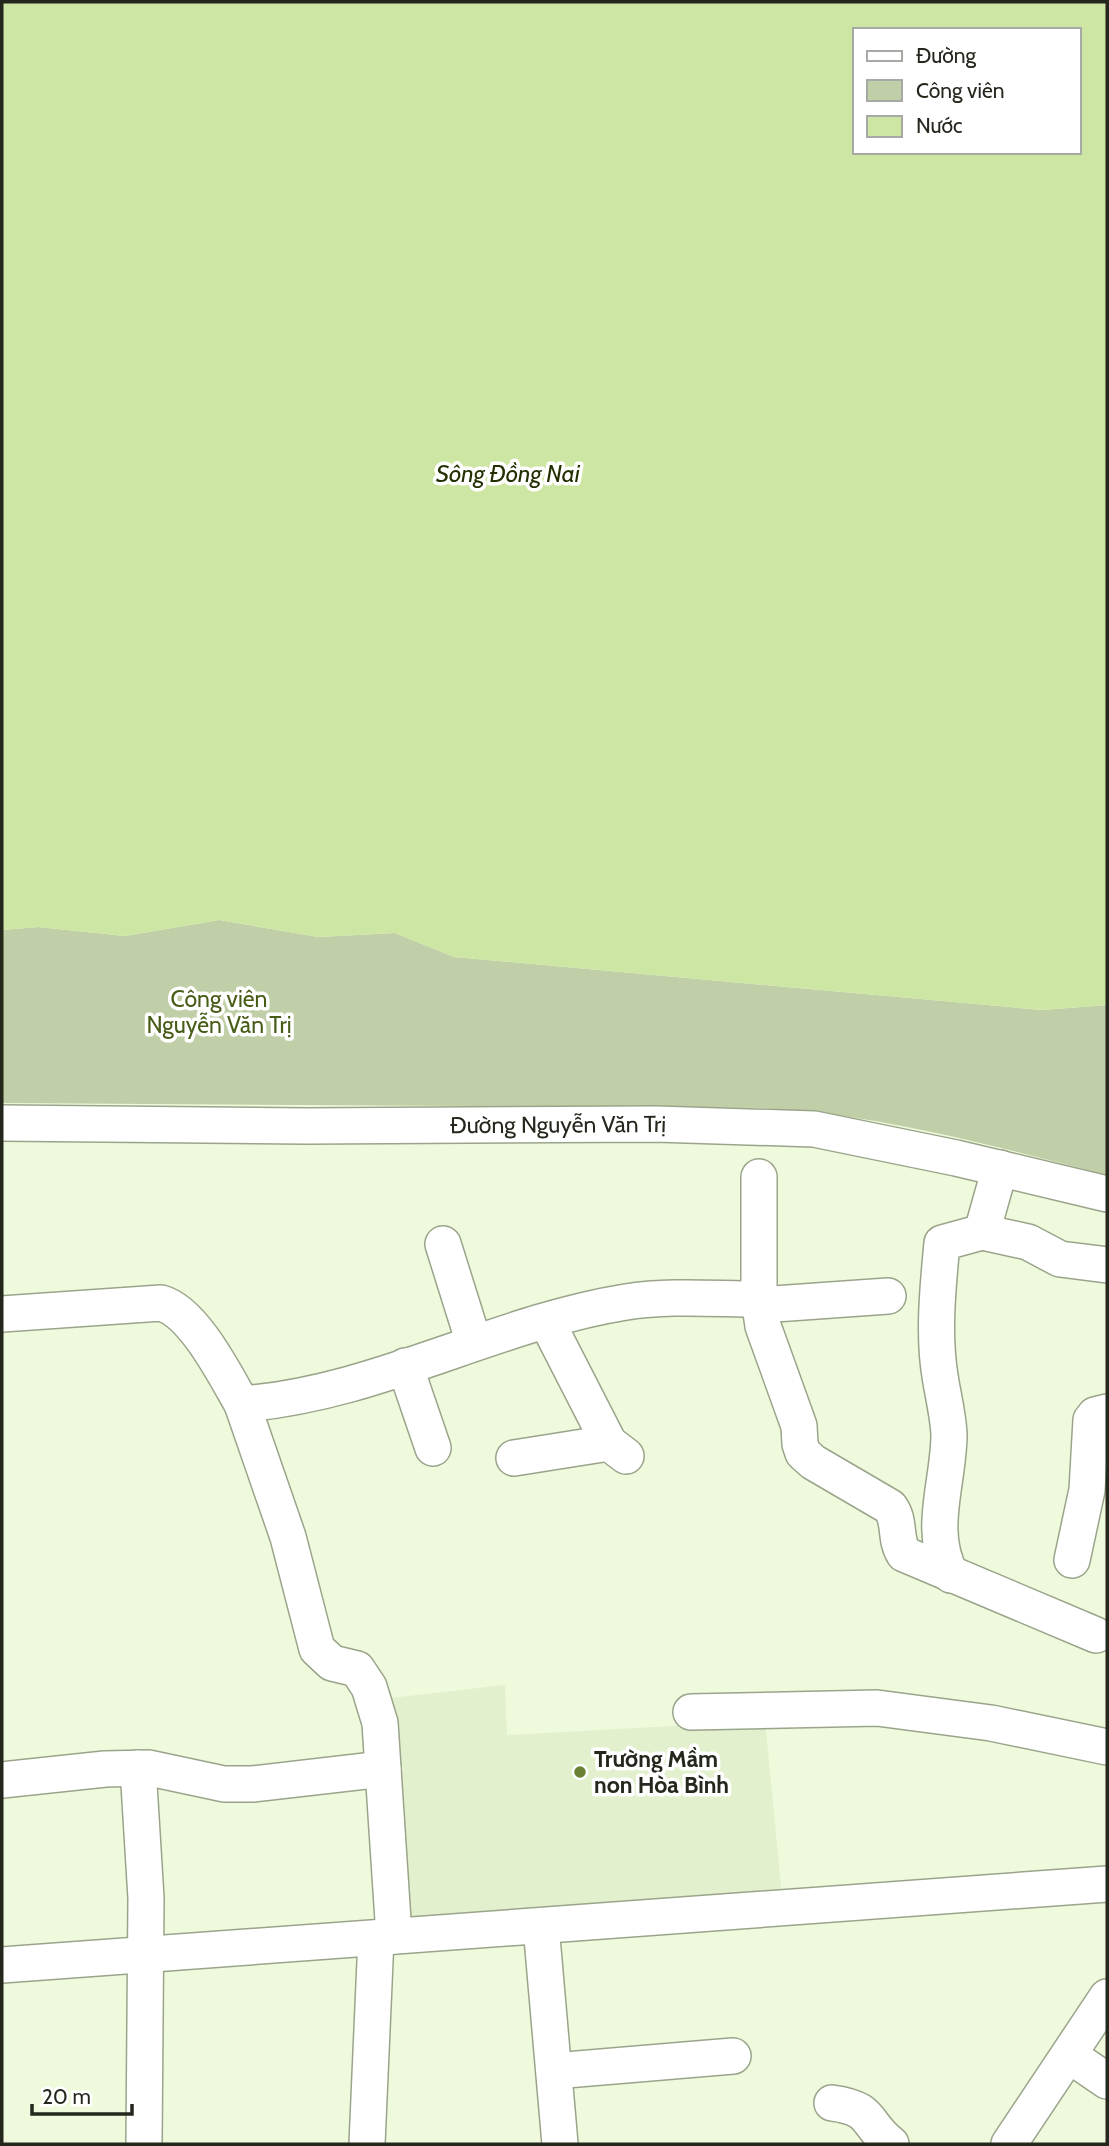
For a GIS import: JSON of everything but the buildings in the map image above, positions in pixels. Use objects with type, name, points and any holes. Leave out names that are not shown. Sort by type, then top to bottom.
[{"type":"street","name":"Đường Nguyễn Văn Trị","points":[[2,1123],[751,1126],[814,1129],[1000,1168],[1107,1194]]},
{"type":"street","points":[[982,1232],[1000,1168]]},
{"type":"street","points":[[759,1177],[760,1302],[771,1353],[799,1426],[803,1452],[813,1462],[890,1507],[895,1513],[900,1549],[909,1559],[1096,1635]]},
{"type":"street","points":[[951,1575],[940,1555],[939,1520],[948,1464],[949,1436],[948,1412],[940,1375],[937,1293],[942,1243],[982,1232],[1028,1242],[1060,1259],[1107,1265]]},
{"type":"street","points":[[443,1244],[474,1343]]},
{"type":"street","points":[[242,1404],[320,1394],[474,1343],[624,1302],[655,1298],[760,1302],[888,1296]]},
{"type":"street","points":[[2,1314],[161,1303],[174,1307],[193,1328],[242,1404],[288,1537],[317,1649],[324,1660],[357,1669],[364,1675],[380,1723],[385,1937],[368,2144]]},
{"type":"street","points":[[514,1458],[617,1449],[547,1322]]},
{"type":"street","points":[[405,1366],[433,1448]]},
{"type":"street","points":[[1072,1560],[1087,1490],[1091,1420],[1095,1415],[1107,1412]]},
{"type":"street","points":[[691,1712],[877,1707],[1003,1725],[1107,1747]]},
{"type":"street","points":[[2,1780],[138,1768],[170,1771],[224,1784],[264,1783],[383,1769]]},
{"type":"street","points":[[138,1768],[145,1853],[144,2144]]},
{"type":"street","points":[[2,1965],[1107,1884]]},
{"type":"street","points":[[541,1926],[560,2144]]},
{"type":"street","points":[[1009,2144],[1107,1997]]},
{"type":"street","points":[[1069,2055],[1107,2081]]},
{"type":"street","points":[[554,2071],[733,2056]]},
{"type":"street","points":[[832,2103],[862,2110],[891,2144]]},
{"type":"shaded area","name":"Trường Mầm non Hòa Bình","points":[[505,1685],[507,1735],[765,1721],[782,1896],[401,1924],[381,1699]]},
{"type":"green space","name":"Công viên Nguyễn Văn Trị","points":[[219,920],[318,937],[395,933],[454,957],[1042,1010],[1107,1005],[1107,1175],[892,1124],[805,1111],[761,1108],[2,1103],[2,930],[38,927],[125,936]]},
{"type":"water","name":"Sông Đồng Nai","points":[[2,2],[1107,2],[1107,1005],[1042,1010],[454,957],[395,933],[318,937],[219,920],[125,936],[38,927],[2,930]]},
{"type":"place","name":"Trường Mầm non Hòa Bình","points":[[580,1772]]}]
